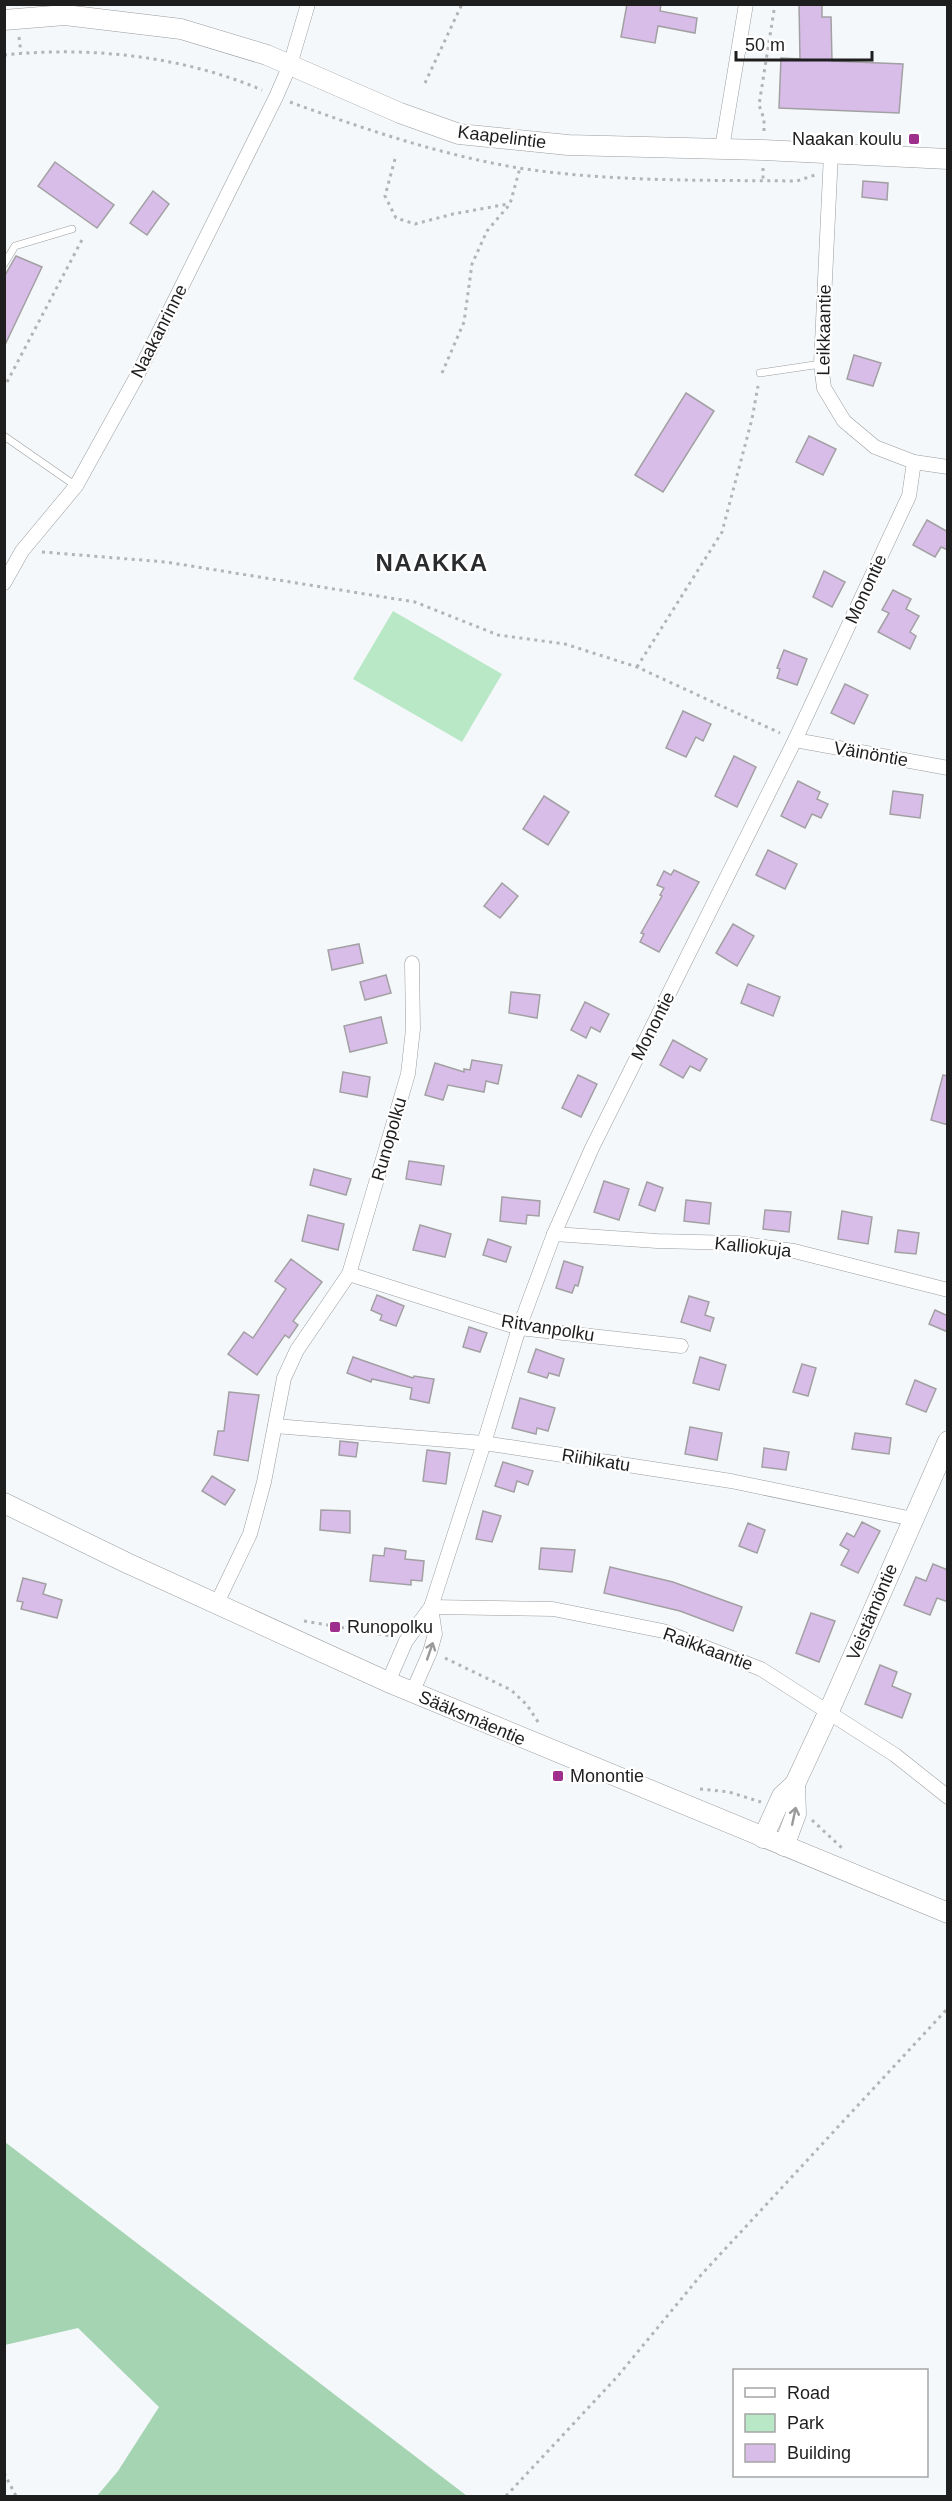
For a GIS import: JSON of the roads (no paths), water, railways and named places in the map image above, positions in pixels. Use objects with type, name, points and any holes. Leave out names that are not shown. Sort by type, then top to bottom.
[{"type":"street","name":"Naakanrinne","points":[[4,583],[22,551],[76,486],[137,376],[290,65],[308,4]]},
{"type":"street","points":[[722,148],[746,4]]},
{"type":"street","name":"Kaapelintie","points":[[4,20],[66,10],[180,29],[267,55],[400,113],[459,134],[568,145],[722,148],[948,159]]},
{"type":"street","name":"Leikkaantie","points":[[831,153],[821,364],[824,388],[844,421],[875,447],[914,462],[948,467]]},
{"type":"street","name":"Monontie","points":[[388,1682],[406,1641],[431,1607],[519,1328],[554,1234],[592,1148],[795,740],[909,496],[914,462]]},
{"type":"street","name":"Väinöntie","points":[[795,740],[948,768]]},
{"type":"street","name":"Runopolku","points":[[216,1605],[250,1534],[264,1482],[284,1378],[297,1350],[349,1274],[408,1074],[413,1029],[411,963]]},
{"type":"street","name":"Kalliokuja","points":[[554,1234],[657,1241],[737,1243],[794,1251],[948,1290]]},
{"type":"street","name":"Ritvanpolku","points":[[349,1274],[519,1328],[681,1346]]},
{"type":"street","name":"Riihikatu","points":[[274,1426],[484,1443],[731,1481],[913,1519]]},
{"type":"street","name":"Veistämöntie","points":[[763,1838],[782,1796],[795,1784],[948,1441]]},
{"type":"street","name":"Sääksmäentie","points":[[4,1503],[216,1605],[412,1693],[948,1913]]},
{"type":"street","name":"Monontie","points":[[412,1693],[430,1652],[435,1634],[431,1607]]},
{"type":"street","name":"Raikkaantie","points":[[431,1607],[553,1609],[663,1631],[761,1669],[896,1755],[948,1797]]},
{"type":"street","name":"Veistämöntie","points":[[784,1846],[796,1814],[795,1784]]},
{"type":"lane","points":[[4,264],[15,246],[72,229]]},
{"type":"lane","points":[[760,373],[821,364]]},
{"type":"lane","points":[[4,436],[76,486]]},
{"type":"place","name":"Naakan koulu","points":[[914,139]]},
{"type":"place","name":"Runopolku","points":[[335,1627]]},
{"type":"place","name":"Monontie","points":[[558,1776]]},
{"type":"district","name":"NAAKKA","points":[[432,562]]}]
